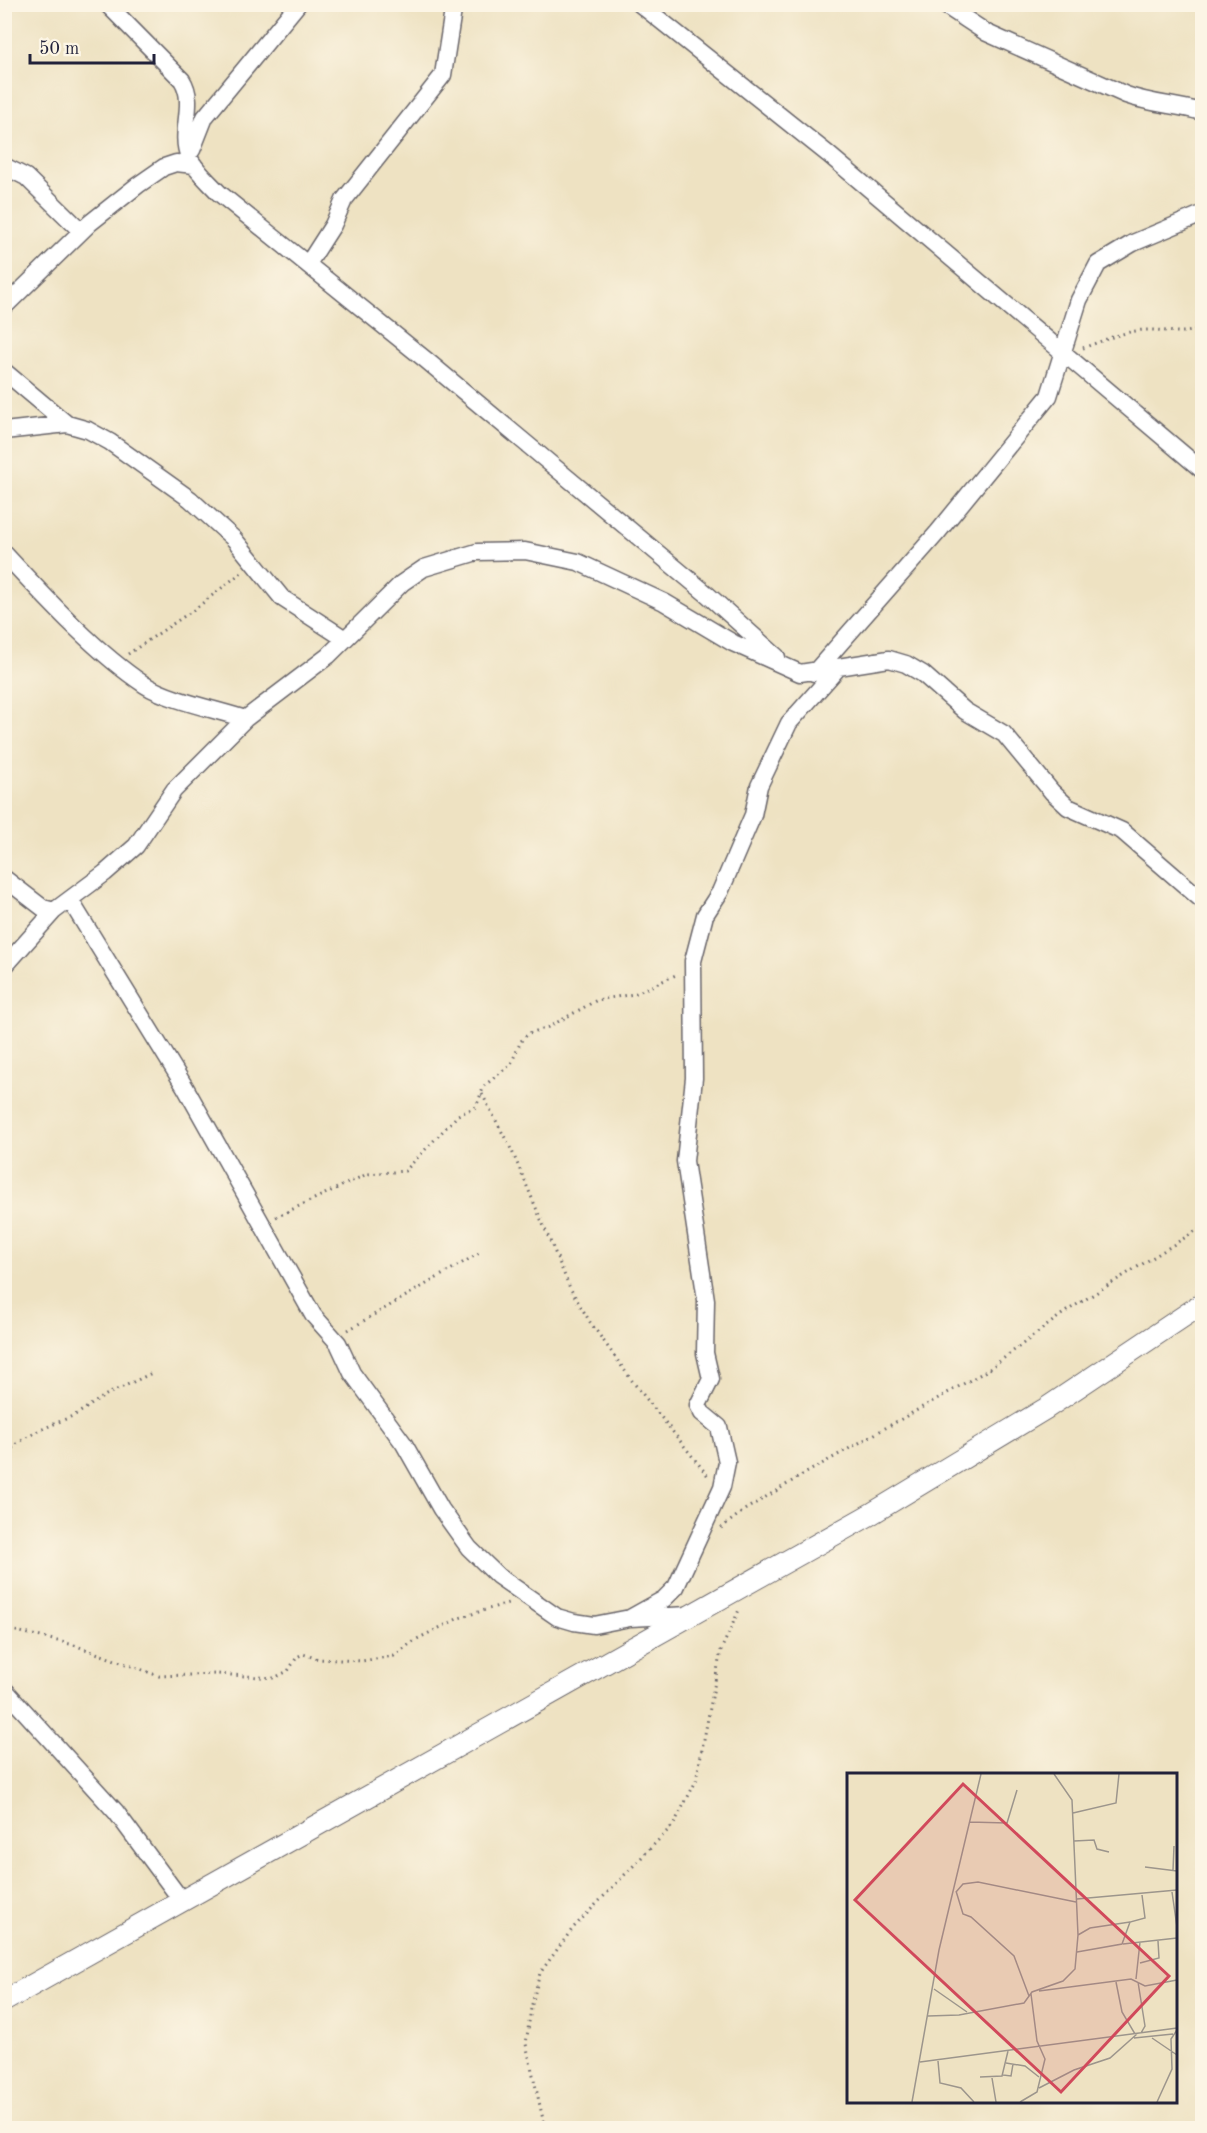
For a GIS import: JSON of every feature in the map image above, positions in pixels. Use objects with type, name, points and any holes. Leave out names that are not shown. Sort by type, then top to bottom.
[{"type":"street","points":[[107,4],[182,80],[189,90],[186,133],[192,161],[219,193],[708,595],[790,669]]},
{"type":"street","points":[[192,161],[197,131],[205,117],[298,4]]},
{"type":"street","points":[[308,264],[333,225],[344,200],[443,75],[454,4]]},
{"type":"street","points":[[640,4],[828,154],[1203,470]]},
{"type":"street","points":[[943,4],[987,33],[1126,95],[1146,102],[1179,105],[1203,112]]},
{"type":"street","points":[[4,307],[81,231],[164,167],[192,161]]},
{"type":"street","points":[[4,165],[26,177],[81,231]]},
{"type":"street","points":[[814,673],[938,532],[1049,396],[1065,356],[1079,300],[1098,264],[1133,243],[1203,214]]},
{"type":"street","points":[[4,370],[67,424]]},
{"type":"street","points":[[4,431],[67,424],[88,430],[110,442],[189,499],[234,539],[282,598],[345,639]]},
{"type":"street","points":[[4,967],[54,911],[136,846],[174,790],[245,719],[328,656],[402,583],[424,568],[477,552],[525,551],[578,562],[597,569],[663,602],[733,643],[800,674],[838,669],[889,658],[906,664],[922,674],[965,711],[1004,734],[1052,792],[1068,807],[1122,831],[1203,900]]},
{"type":"street","points":[[4,553],[39,590],[109,656],[146,686],[245,719]]},
{"type":"street","points":[[630,1618],[664,1599],[676,1587],[720,1492],[727,1456],[719,1427],[702,1413],[698,1405],[711,1379],[705,1353],[706,1300],[685,1161],[694,1078],[693,966],[705,915],[720,892],[753,815],[755,795],[789,723],[838,669]]},
{"type":"street","points":[[4,878],[43,908],[54,911]]},
{"type":"street","points":[[70,900],[191,1097],[313,1315],[334,1339],[352,1373],[404,1444],[441,1509],[469,1548],[498,1576],[558,1617],[574,1622],[594,1625],[630,1618],[690,1615]]},
{"type":"street","points":[[4,2001],[871,1514],[1046,1409],[1203,1304]]},
{"type":"street","points":[[4,1689],[49,1735],[116,1812],[182,1901]]},
{"type":"path","points":[[1065,356],[1084,347],[1128,333],[1146,330],[1187,333],[1203,327]]},
{"type":"path","points":[[109,656],[122,656],[133,652],[195,609],[235,575],[248,571],[264,578]]},
{"type":"path","points":[[261,1225],[312,1198],[367,1174],[405,1171],[458,1115],[476,1107],[487,1083],[511,1064],[521,1041],[529,1033],[549,1027],[597,1000],[634,994],[693,966]]},
{"type":"path","points":[[481,1093],[512,1151],[570,1288],[590,1322],[633,1382],[720,1492]]},
{"type":"path","points":[[718,1530],[746,1509],[804,1474],[988,1370],[1065,1312],[1203,1227]]},
{"type":"path","points":[[334,1339],[480,1252]]},
{"type":"path","points":[[4,1457],[16,1444],[38,1431],[77,1414],[106,1395],[154,1372]]},
{"type":"path","points":[[4,1628],[74,1645],[159,1676],[217,1674],[274,1678],[288,1671],[297,1657],[303,1654],[318,1659],[362,1661],[393,1656],[415,1640],[459,1618],[517,1600],[534,1601]]},
{"type":"path","points":[[545,2128],[526,2044],[540,1973],[573,1928],[674,1824],[690,1798],[696,1781],[721,1650],[730,1626],[742,1605]]}]
